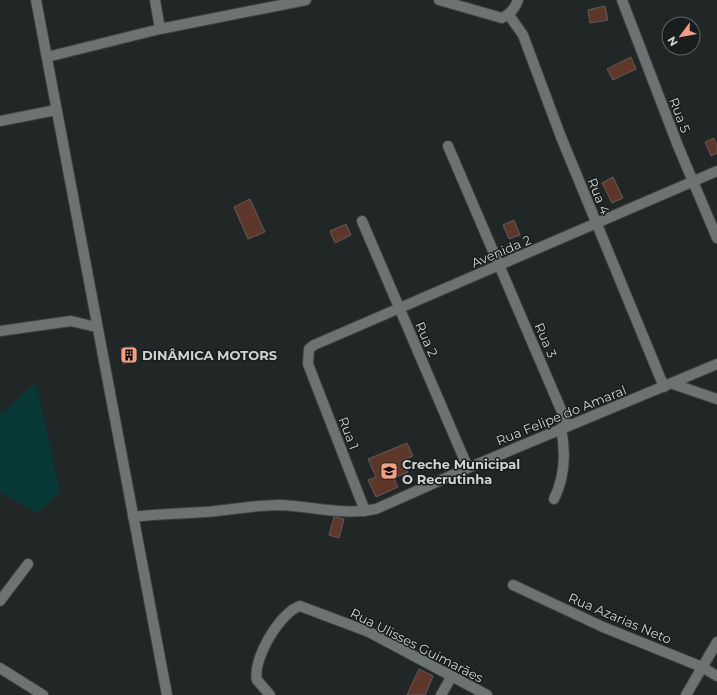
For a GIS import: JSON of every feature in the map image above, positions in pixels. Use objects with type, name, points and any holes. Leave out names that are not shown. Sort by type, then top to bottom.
[{"type":"street","points":[[36,0],[96,327],[167,695]]},
{"type":"street","points":[[155,0],[160,29]]},
{"type":"street","points":[[47,57],[254,4],[306,0]]},
{"type":"street","points":[[439,0],[505,16],[516,6],[518,0]]},
{"type":"street","name":"Rua 5","points":[[622,0],[692,181],[717,238]]},
{"type":"street","name":"Rua 4","points":[[505,16],[523,35],[596,224],[668,385]]},
{"type":"street","points":[[0,121],[56,110]]},
{"type":"street","name":"Rua 3","points":[[448,146],[500,265],[564,427],[565,458],[562,475],[554,500]]},
{"type":"street","name":"Avenida 2","points":[[308,364],[308,354],[314,345],[717,171]]},
{"type":"street","name":"Rua 2","points":[[362,221],[468,468]]},
{"type":"street","points":[[0,332],[71,321],[96,327]]},
{"type":"street","name":"Rua 1","points":[[308,364],[366,511]]},
{"type":"street","name":"Rua Felipe do Amaral","points":[[133,517],[158,513],[215,511],[256,505],[292,505],[340,512],[366,511],[387,505],[468,468],[717,364]]},
{"type":"street","points":[[668,385],[717,399]]},
{"type":"street","points":[[0,601],[28,564]]},
{"type":"street","name":"Rua Azarias Neto","points":[[513,585],[603,627],[702,667],[717,676]]},
{"type":"street","name":"Rua Ulisses Guimarães","points":[[270,695],[256,680],[256,664],[280,621],[290,610],[300,606],[305,606],[369,632],[487,695]]},
{"type":"street","points":[[686,695],[717,642]]},
{"type":"street","points":[[0,668],[43,695]]},
{"type":"street","points":[[441,695],[452,676]]},
{"type":"shaded area","points":[[36,382],[60,492],[37,513],[0,492],[0,411],[4,411]]},
{"type":"building","points":[[605,6],[608,20],[590,23],[588,10]]},
{"type":"building","points":[[631,57],[636,69],[613,80],[607,69]]},
{"type":"building","points":[[714,138],[717,146],[717,153],[711,156],[705,142]]},
{"type":"building","points":[[613,177],[623,198],[612,203],[602,183]]},
{"type":"building","points":[[250,199],[265,232],[248,239],[234,207]]},
{"type":"building","points":[[514,220],[520,235],[509,239],[503,225]]},
{"type":"building","points":[[346,224],[351,235],[335,243],[330,231]]},
{"type":"building","name":"DINÂMICA MOTORS","points":[[133,346],[137,361],[123,364],[121,348]]},
{"type":"building","name":"Creche Municipal O Recrutinha","points":[[407,443],[413,456],[403,460],[408,472],[394,478],[398,487],[376,497],[368,480],[376,477],[368,459]]},
{"type":"building","points":[[334,517],[344,519],[339,538],[329,535]]},
{"type":"building","points":[[419,669],[433,676],[425,695],[407,695]]},
{"type":"place","name":"DINÂMICA MOTORS","points":[[129,355]]},
{"type":"place","name":"Creche Municipal O Recrutinha","points":[[389,471]]}]
